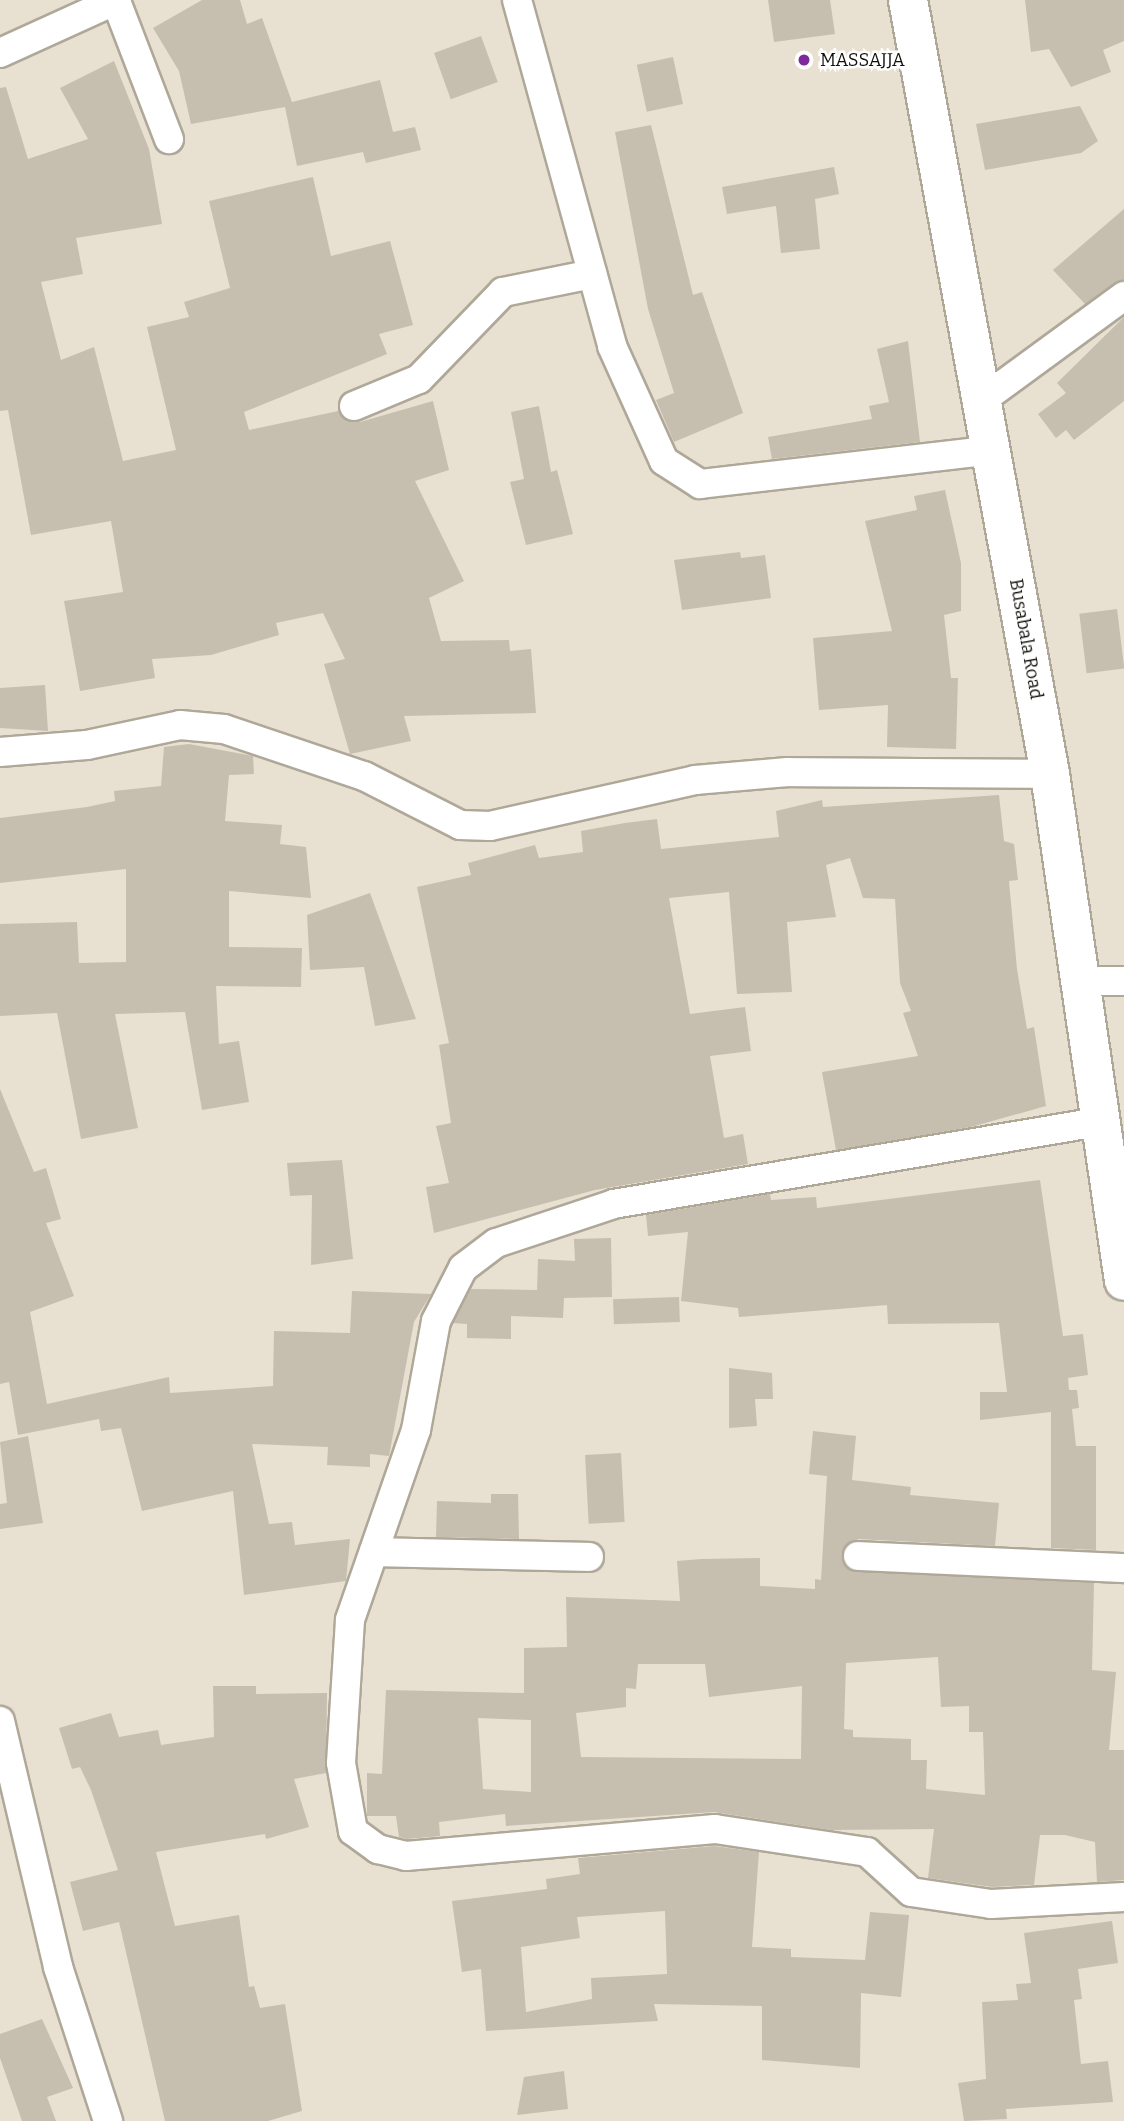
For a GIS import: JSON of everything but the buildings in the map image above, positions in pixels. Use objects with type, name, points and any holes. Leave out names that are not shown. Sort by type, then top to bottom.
[{"type":"street","points":[[0,52],[116,0],[169,139]]},
{"type":"street","points":[[517,0],[612,346],[664,461],[701,484],[992,450]]},
{"type":"street","name":"Busabala Road","points":[[908,0],[1050,774],[1098,1122],[1124,1281]]},
{"type":"street","points":[[354,406],[419,379],[503,292],[592,274]]},
{"type":"street","points":[[982,400],[1124,296]]},
{"type":"street","points":[[0,752],[87,745],[180,725],[224,729],[364,776],[460,825],[490,826],[695,780],[788,772],[1050,774]]},
{"type":"street","points":[[1080,981],[1124,981]]},
{"type":"street","points":[[1098,1122],[614,1204],[496,1243],[463,1268],[436,1321],[416,1430],[350,1620],[341,1763],[353,1831],[378,1849],[406,1856],[715,1829],[867,1852],[911,1892],[991,1904],[1124,1897]]},
{"type":"street","points":[[374,1552],[589,1557]]},
{"type":"street","points":[[858,1556],[1124,1568]]},
{"type":"street","points":[[0,1721],[58,1967],[108,2121]]},
{"type":"place","name":"MASSAJJA","points":[[804,60]]}]
